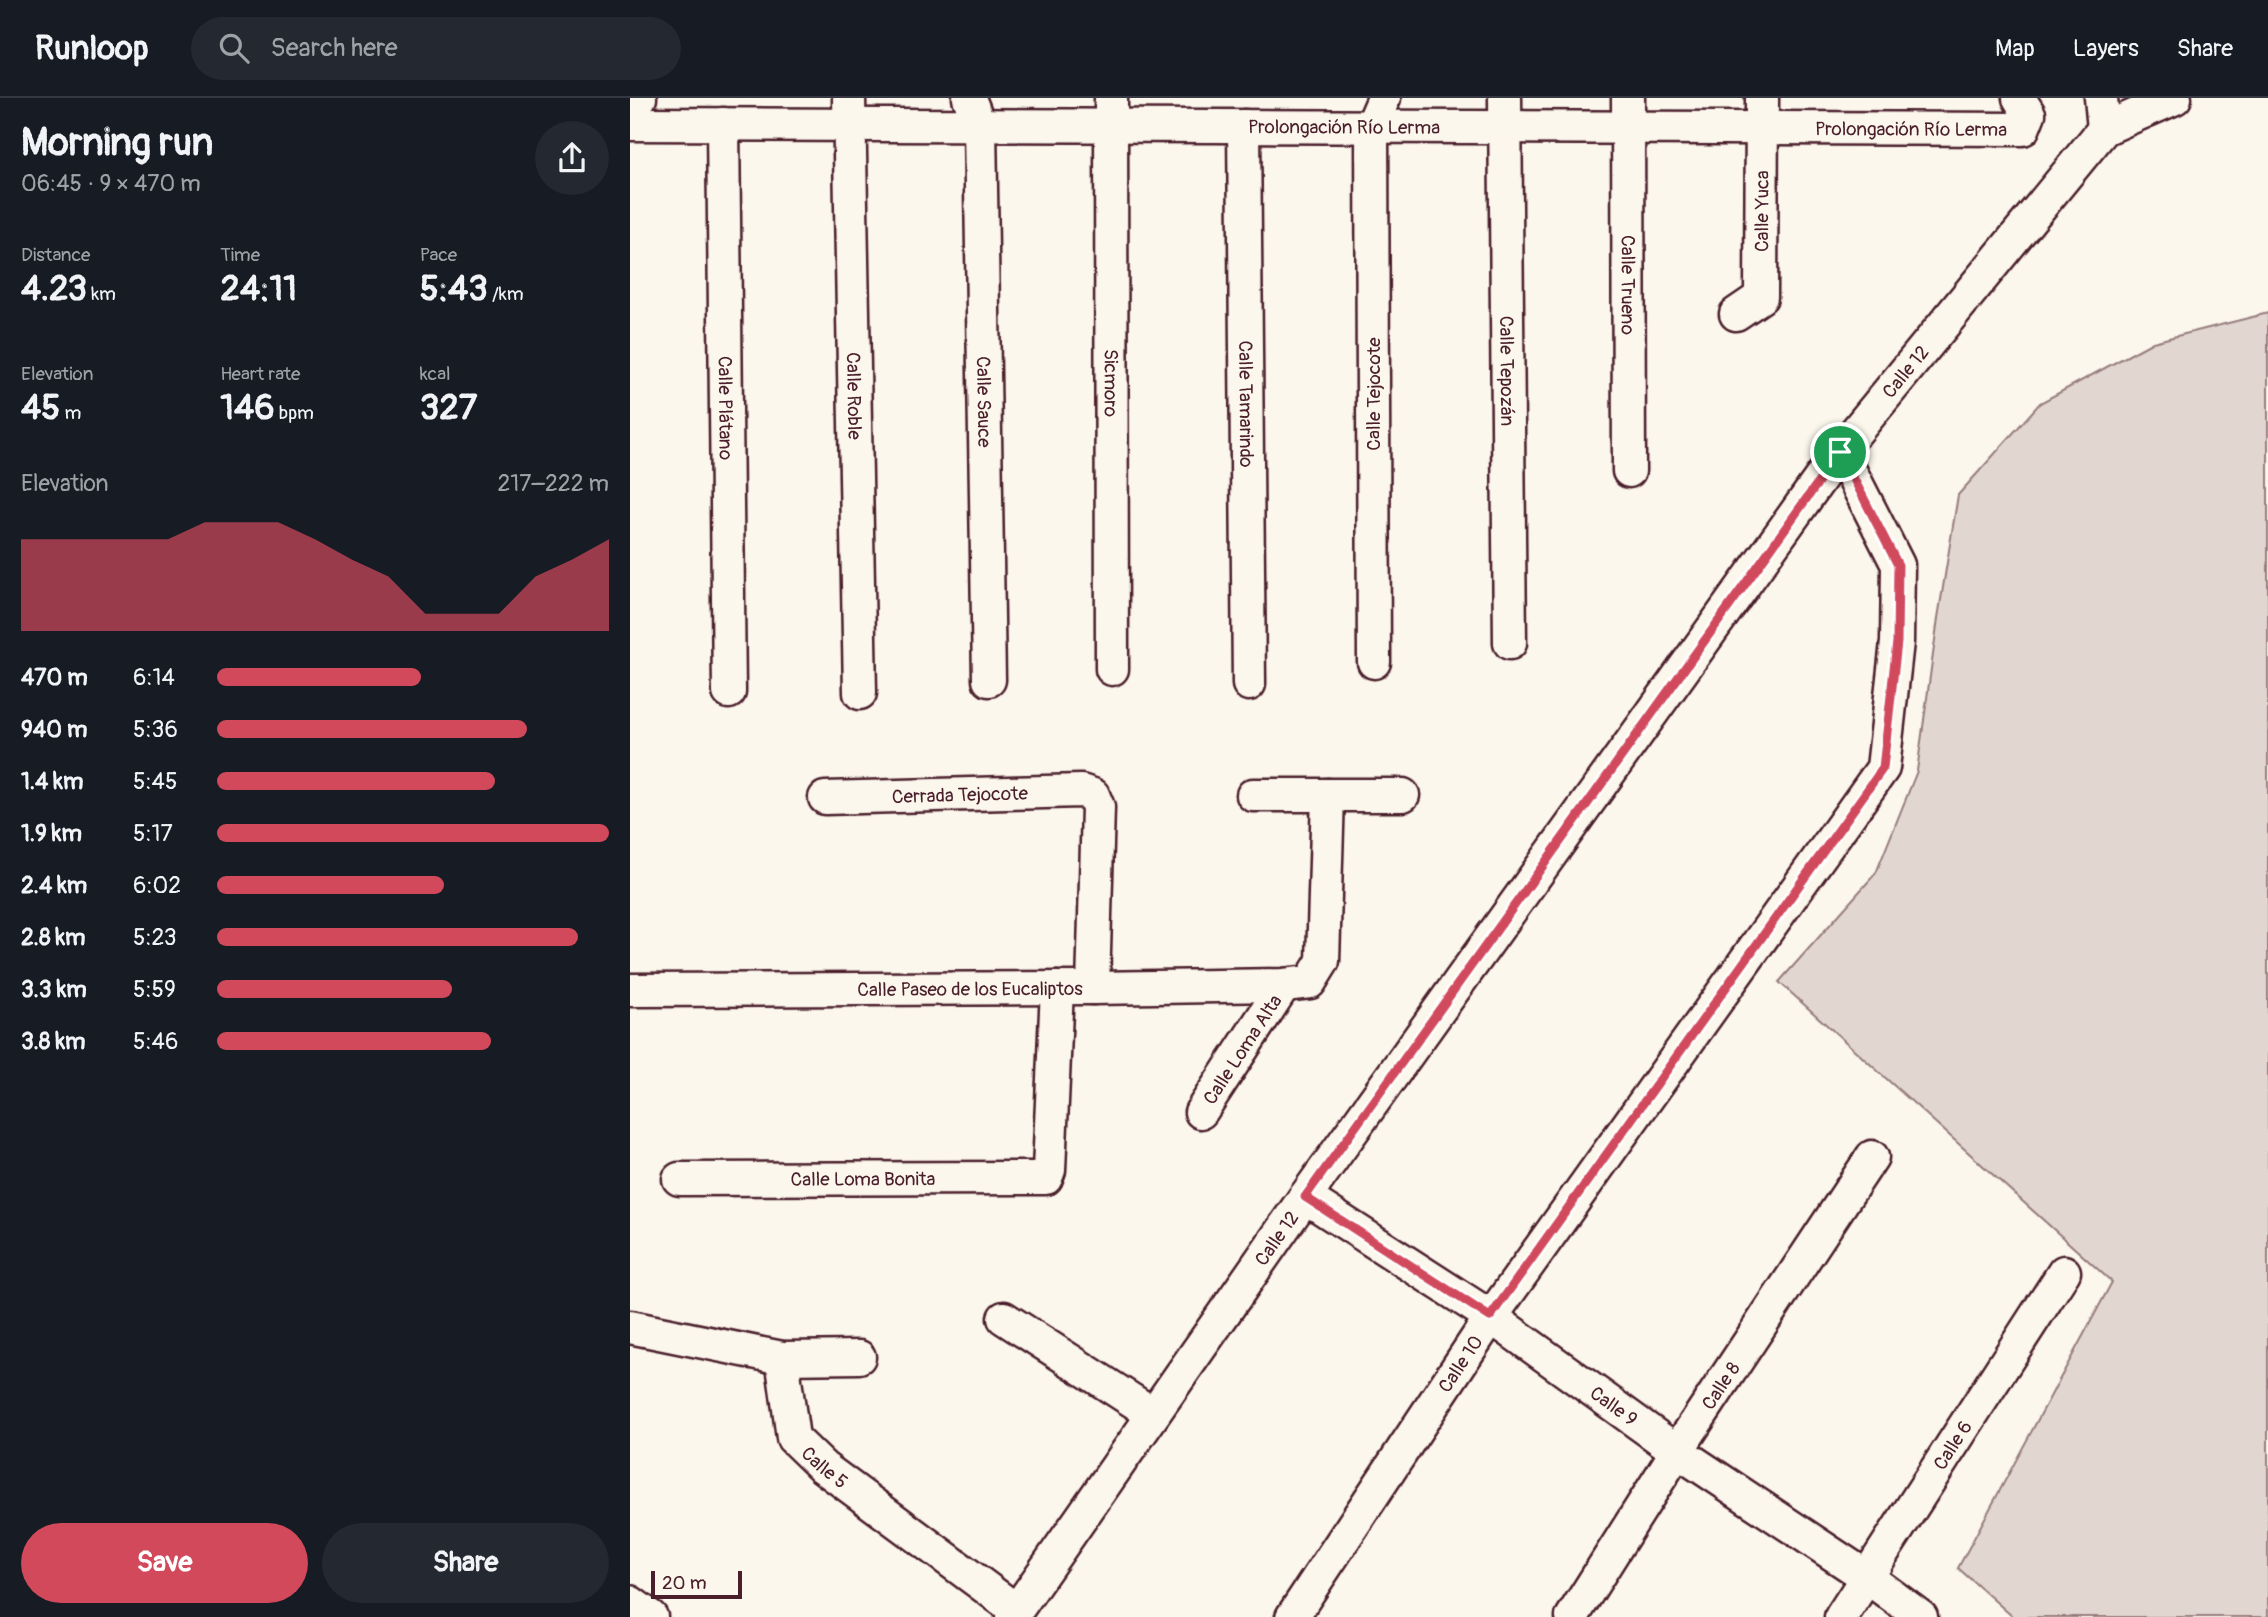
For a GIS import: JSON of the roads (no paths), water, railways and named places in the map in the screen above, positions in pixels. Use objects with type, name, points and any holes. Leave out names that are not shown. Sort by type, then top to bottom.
[{"type":"street","points":[[630,98],[639,98]]},
{"type":"street","points":[[1372,127],[1384,98]]},
{"type":"street","name":"Prolongación Río Lerma","points":[[630,124],[723,124],[850,111],[1111,112],[1244,126],[1372,127],[1504,112],[1762,113],[2023,129],[2029,114],[2019,98]]},
{"type":"street","points":[[2101,98],[2104,129],[2175,98]]},
{"type":"street","name":"Calle Roble","points":[[850,111],[860,693]]},
{"type":"street","name":"Calle Sauce","points":[[974,112],[989,680]]},
{"type":"street","name":"Sicmoro","points":[[1111,112],[1112,670]]},
{"type":"street","name":"Calle Tepozán","points":[[1504,112],[1510,643]]},
{"type":"street","name":"Calle Trueno","points":[[1628,113],[1629,471]]},
{"type":"street","name":"Calle Yuca","points":[[1736,314],[1761,296],[1762,113]]},
{"type":"street","name":"Calle Plátano","points":[[723,124],[729,692]]},
{"type":"street","name":"Calle Tamarindo","points":[[1244,126],[1249,684]]},
{"type":"street","name":"Calle Tejocote","points":[[1372,127],[1374,662]]},
{"type":"street","name":"Calle 12","points":[[1014,1614],[1305,1197],[1840,452],[2104,129]]},
{"type":"street","name":"Calle 10","points":[[1292,1617],[1490,1317],[1883,768],[1897,642],[1898,565],[1840,452]]},
{"type":"street","name":"Cerrada Tejocote","points":[[825,798],[1081,791],[1093,795],[1098,807],[1093,988]]},
{"type":"street","points":[[1253,795],[1403,795]]},
{"type":"street","name":"Calle Loma Alta","points":[[1201,1112],[1297,984],[1323,961],[1328,795]]},
{"type":"street","name":"Calle Paseo de los Eucaliptos","points":[[630,990],[1093,988],[1297,984]]},
{"type":"street","name":"Calle Loma Bonita","points":[[679,1179],[1046,1178],[1049,1170],[1057,988]]},
{"type":"street","name":"Calle 8","points":[[1572,1617],[1677,1451],[1872,1157]]},
{"type":"street","name":"Calle 9","points":[[1305,1197],[1490,1317],[1677,1451],[1867,1577],[1921,1617]]},
{"type":"street","name":"Calle 6","points":[[1841,1617],[2064,1272]]},
{"type":"street","points":[[1004,1318],[1153,1414]]},
{"type":"street","points":[[630,1327],[782,1358],[859,1357]]},
{"type":"street","name":"Calle 5","points":[[782,1358],[793,1438],[823,1467],[1014,1614]]},
{"type":"street","points":[[630,1602],[652,1617]]}]
